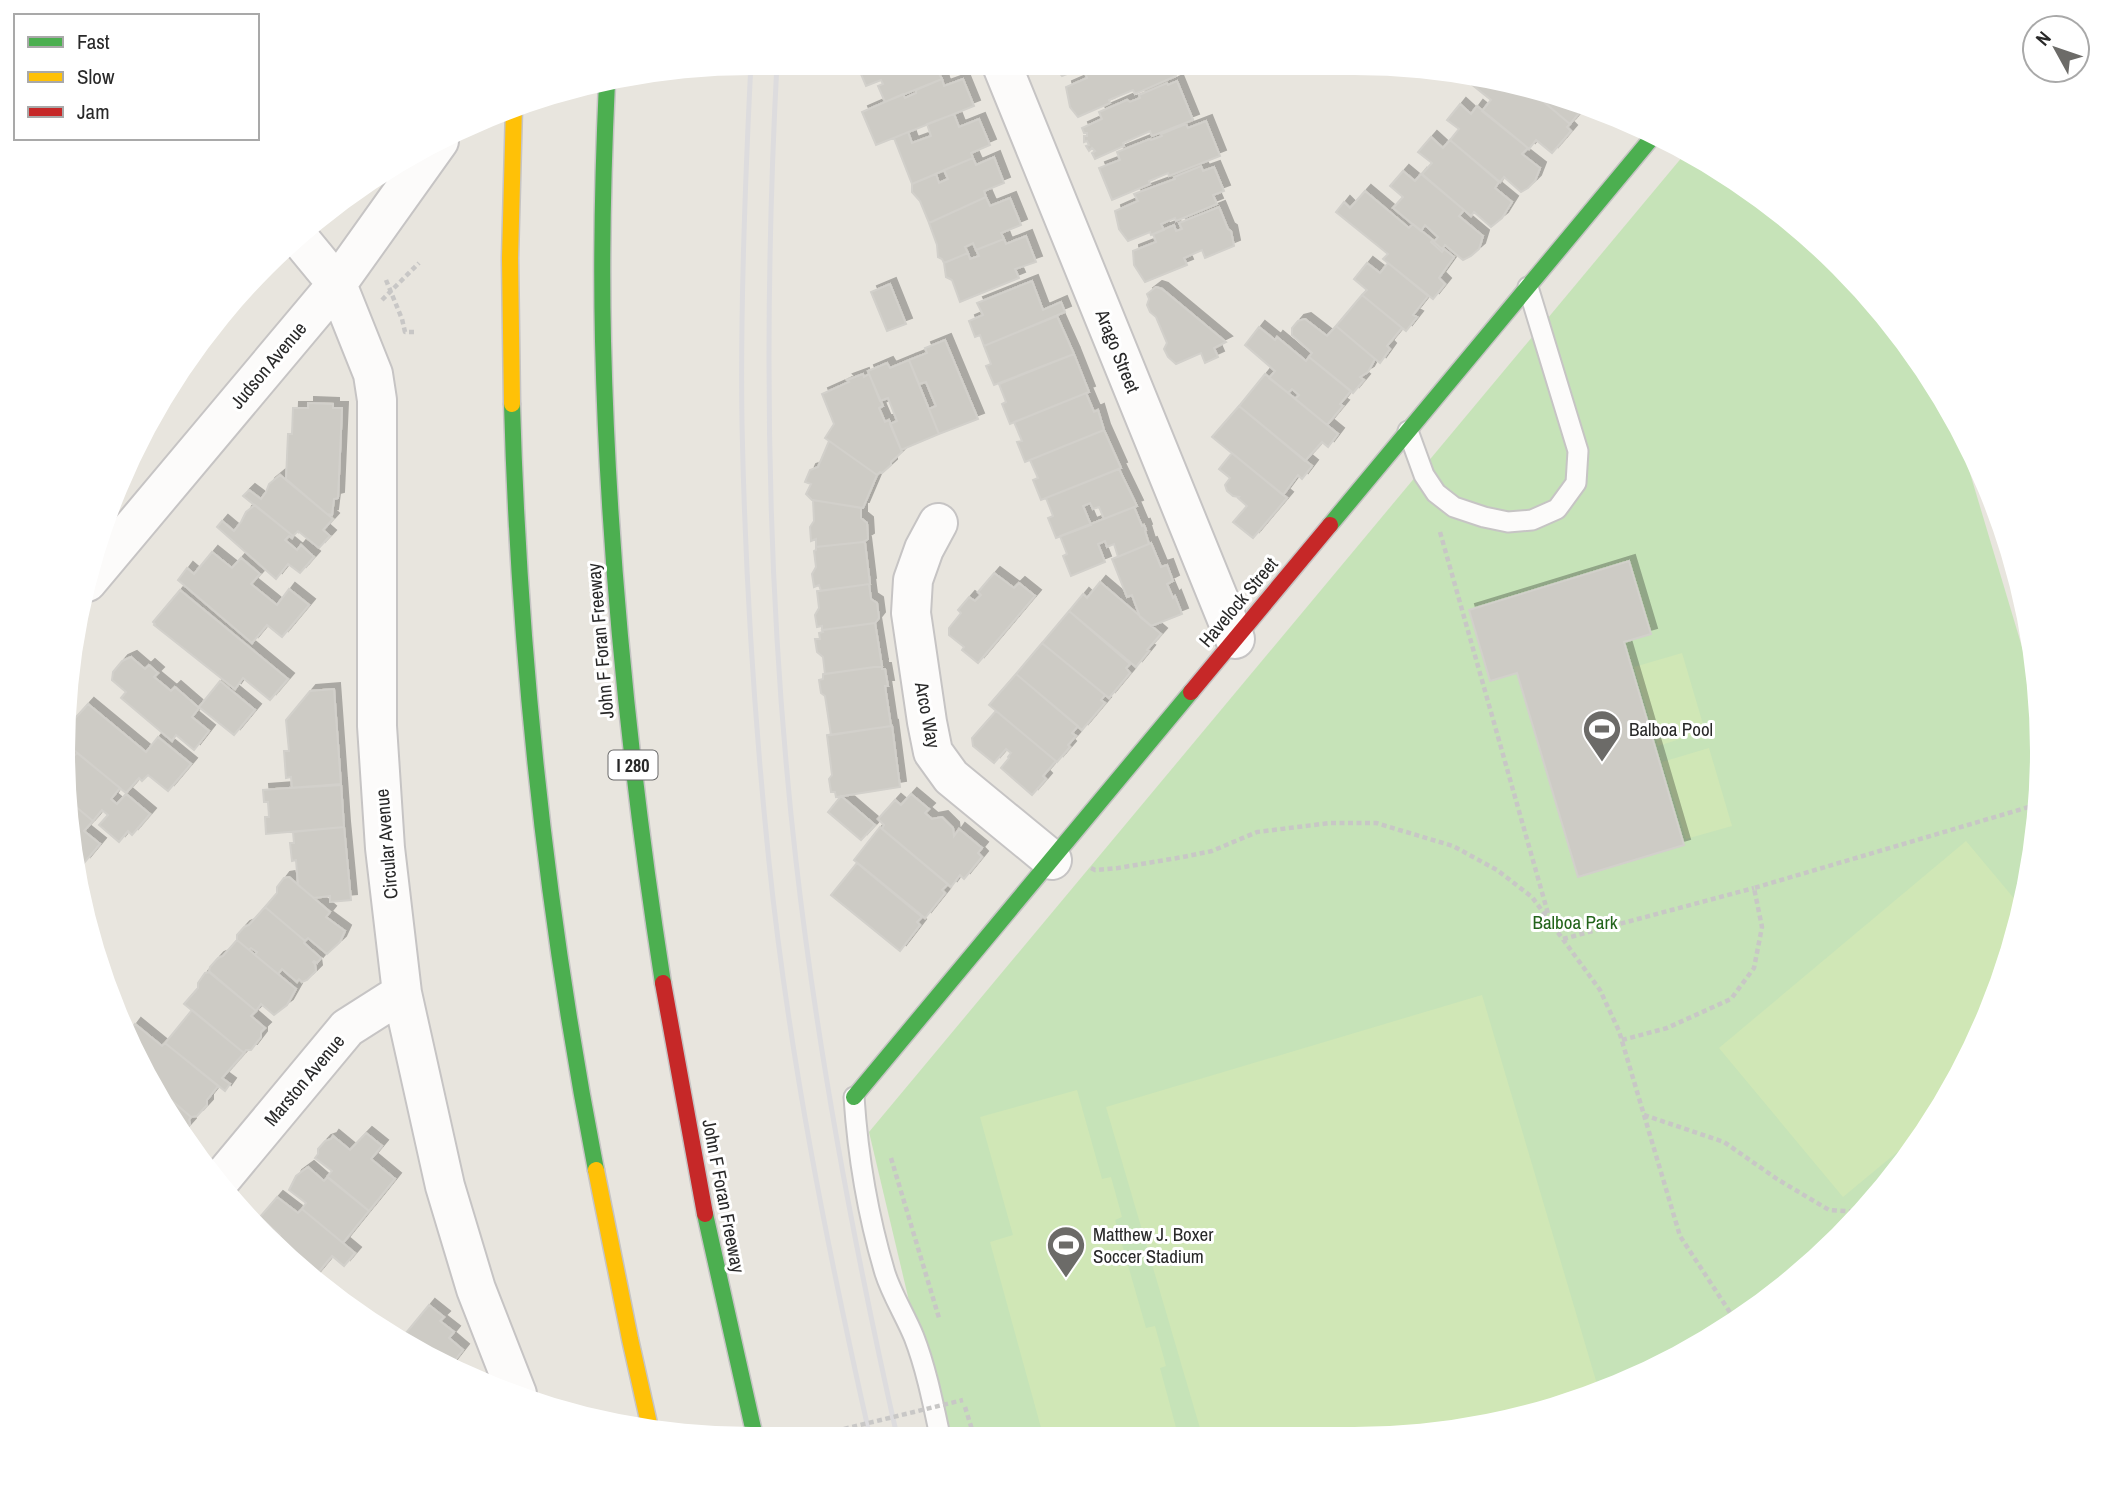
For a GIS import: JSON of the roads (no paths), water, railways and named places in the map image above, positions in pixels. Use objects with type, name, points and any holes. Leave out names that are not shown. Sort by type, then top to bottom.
[{"type":"main road","name":"John F Foran Freeway","points":[[607,91],[603,332],[608,488],[619,642],[648,879],[676,1060],[716,1264],[753,1427]]},
{"type":"main road","points":[[514,119],[510,286],[512,441],[522,597],[541,804],[564,985],[589,1139],[621,1303],[648,1419]]},
{"type":"main road","name":"Havelock Street","points":[[854,1097],[1648,143]]},
{"type":"street","name":"Arago Street","points":[[1006,75],[1235,639]]},
{"type":"street","name":"Judson Avenue","points":[[101,565],[337,284],[426,159]]},
{"type":"street","name":"Circular Avenue","points":[[304,244],[337,284],[373,374],[377,400],[377,726],[385,848],[402,993],[445,1186],[476,1289],[513,1383]]},
{"type":"street","name":"Arco Way","points":[[938,523],[923,549],[913,580],[911,613],[933,752],[951,777],[1057,854]]},
{"type":"street","name":"Marston Avenue","points":[[225,1175],[347,1028],[402,993]]},
{"type":"lane","points":[[1408,431],[1424,475],[1436,493],[1454,507],[1508,522],[1532,520],[1557,509],[1576,483],[1578,452],[1528,287]]},
{"type":"lane","points":[[854,1097],[857,1142],[867,1202],[880,1255],[914,1338],[938,1427]]},
{"type":"railway","points":[[751,75],[744,244],[742,424],[748,588],[759,752],[777,934],[798,1079],[824,1222],[868,1427]]},
{"type":"railway","points":[[777,75],[770,263],[770,463],[778,662],[786,762],[805,934],[826,1078],[866,1293],[895,1427]]},
{"type":"place","name":"Balboa Pool","points":[[1602,763]]},
{"type":"place","name":"Matthew J. Boxer Soccer Stadium","points":[[1066,1279]]},
{"type":"park label","name":"Balboa Park","points":[[1575,922]]}]
